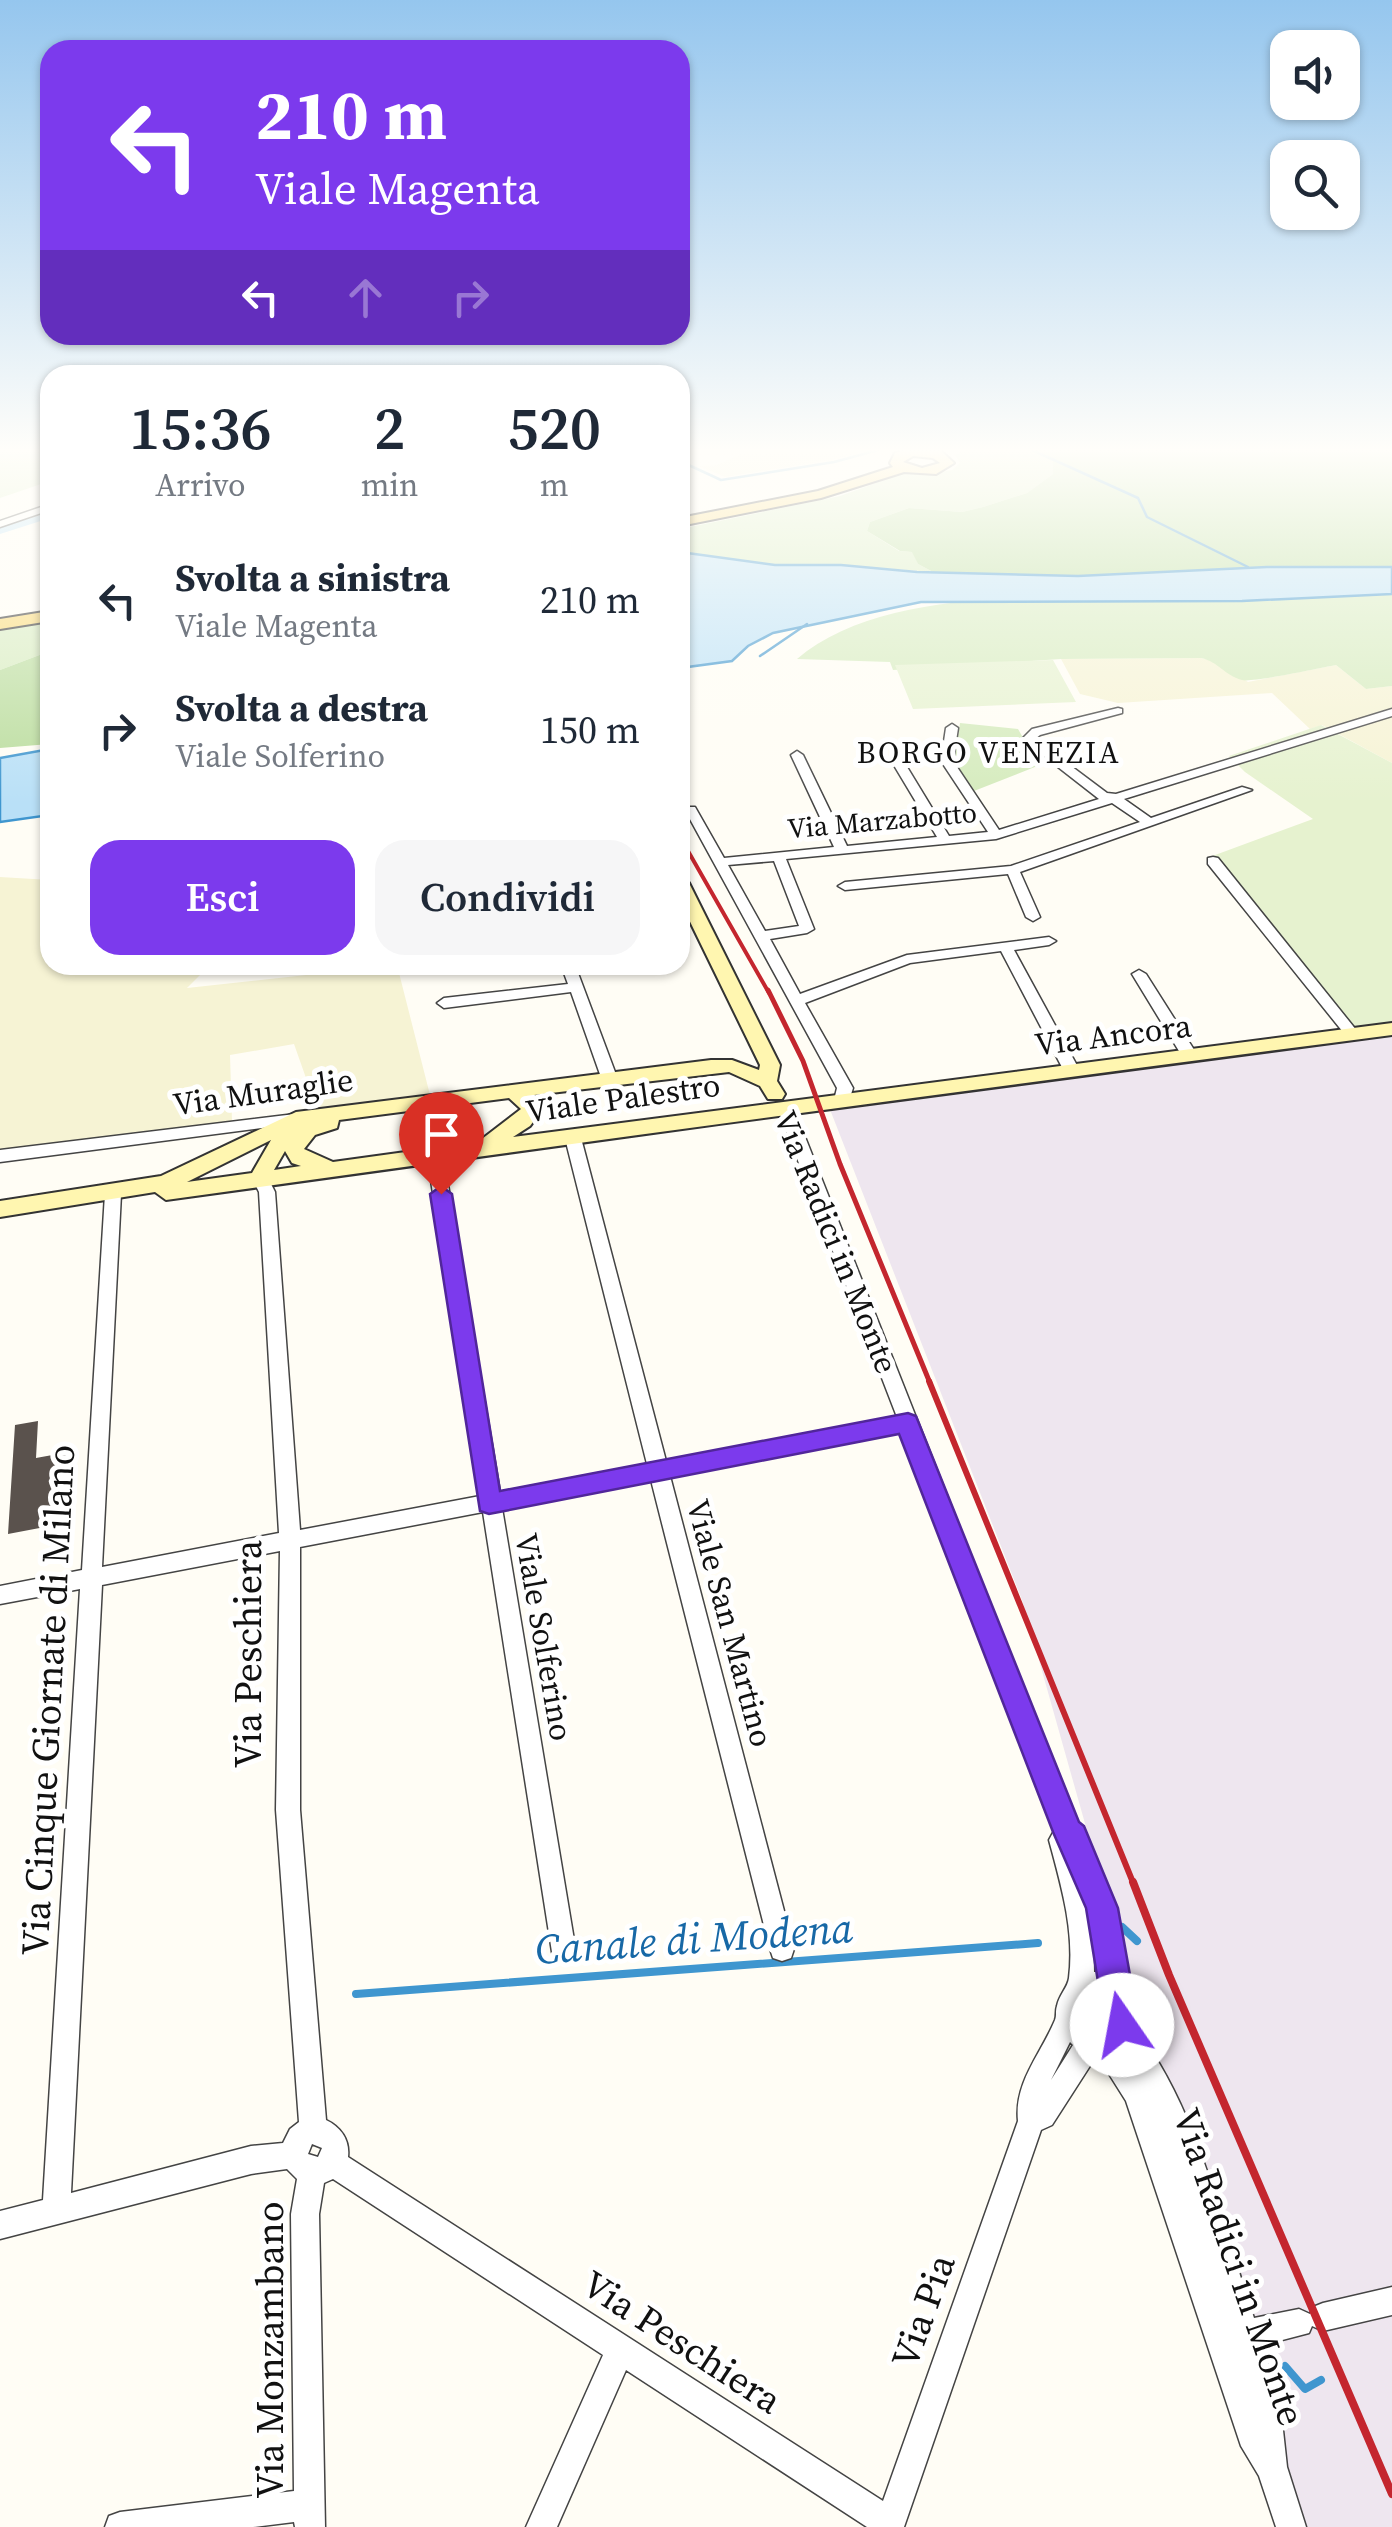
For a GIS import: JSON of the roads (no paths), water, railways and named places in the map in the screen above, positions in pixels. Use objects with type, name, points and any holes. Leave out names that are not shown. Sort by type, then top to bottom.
[{"type":"main road","points":[[0,624],[40,618]]},
{"type":"main road","name":"Via Radici in Monte","points":[[690,905],[770,1065],[767,1082],[786,1109]]},
{"type":"main road","points":[[711,1066],[730,1056],[744,1042],[740,1022],[743,1016]]},
{"type":"main road","name":"Via Ancora","points":[[786,1109],[1392,1029]]},
{"type":"main road","name":"Via Muraglie","points":[[296,1119],[711,1066],[732,1066],[767,1082]]},
{"type":"main road","points":[[646,1128],[676,1115],[738,1104],[767,1082]]},
{"type":"main road","points":[[480,1149],[528,1116],[531,1104],[515,1093]]},
{"type":"main road","points":[[334,1170],[299,1158],[295,1141],[321,1124],[437,1109],[449,1102]]},
{"type":"main road","name":"Viale Palestro","points":[[113,1194],[130,1197],[786,1109]]},
{"type":"main road","points":[[261,1180],[260,1174],[271,1154],[296,1128],[317,1120],[382,1110]]},
{"type":"main road","name":"Viale Palestro","points":[[0,1209],[166,1183],[296,1119]]},
{"type":"street","points":[[1118,712],[1036,732],[1028,739],[1148,823]]},
{"type":"street","name":"Via Marzabotto","points":[[719,862],[996,835],[1392,712]]},
{"type":"street","points":[[952,728],[948,761],[996,835]]},
{"type":"street","points":[[797,755],[842,849]]},
{"type":"street","points":[[898,762],[945,840]]},
{"type":"street","points":[[845,886],[1013,870],[1246,790]]},
{"type":"street","points":[[690,810],[846,1088],[825,1102]]},
{"type":"street","points":[[762,936],[807,930],[778,855]]},
{"type":"street","points":[[1213,861],[1352,1034]]},
{"type":"street","points":[[1013,870],[1033,918]]},
{"type":"street","points":[[799,1000],[907,959],[1049,941]]},
{"type":"street","points":[[1006,948],[1072,1070]]},
{"type":"street","points":[[1139,974],[1190,1056]]},
{"type":"street","points":[[572,975],[610,1080]]},
{"type":"street","points":[[444,1004],[576,987]]},
{"type":"street","name":"Via Radici in Monte","points":[[786,1109],[1068,1832],[1074,1837],[1102,1908],[1114,1995],[1123,2014],[1105,2036]]},
{"type":"street","name":"Via Muraglie","points":[[0,1156],[296,1119]]},
{"type":"street","name":"Viale San Martino","points":[[573,1138],[782,1949]]},
{"type":"street","name":"Viale Solferino","points":[[435,1155],[564,1952]]},
{"type":"street","name":"Via Peschiera","points":[[261,1180],[267,1192],[290,1539],[288,1810],[312,2130],[324,2131],[332,2139],[312,2163],[620,2349],[890,2525]]},
{"type":"street","name":"Via Cinque Giornate di Milano","points":[[56,2211],[113,1194]]},
{"type":"street","points":[[0,1595],[908,1423]]},
{"type":"street","name":"Via Radici in Monte","points":[[1068,1832],[1060,1840],[1080,1910],[1082,1986],[1071,2000],[1072,2018],[1081,2032],[1105,2036]]},
{"type":"street","points":[[1082,1986],[1097,1984],[1114,1995]]},
{"type":"street","name":"Via Pia","points":[[890,2525],[1031,2121],[1028,2108],[1058,2035],[1072,2018]]},
{"type":"street","name":"Via Radici in Monte","points":[[1105,2036],[1137,2094],[1272,2436],[1272,2468],[1291,2527]]},
{"type":"street","name":"Via Pia","points":[[1031,2121],[1043,2116],[1105,2036]]},
{"type":"street","points":[[0,2225],[251,2160],[312,2163]]},
{"type":"street","name":"Via Monzambano","points":[[310,2516],[305,2214],[312,2163]]},
{"type":"street","points":[[1232,2337],[1392,2301]]},
{"type":"street","points":[[542,2527],[620,2349]]},
{"type":"street","points":[[120,2527],[310,2516]]},
{"type":"water","points":[[690,568],[873,568],[1078,576],[1248,568],[1392,568],[1392,594],[1242,601],[921,602],[773,633],[748,646],[732,661],[690,667]]},
{"type":"water","points":[[40,751],[40,816],[0,822],[0,758]]},
{"type":"waterway","points":[[760,656],[807,624]]},
{"type":"waterway","name":"Canale di Modena","points":[[1122,1927],[1137,1941]]},
{"type":"waterway","name":"Canale di Modena","points":[[356,1994],[1038,1943]]},
{"type":"waterway","name":"Canale di Modena","points":[[1285,2366],[1305,2389],[1321,2380]]},
{"type":"railway","points":[[690,855],[769,993]]},
{"type":"railway","points":[[768,990],[803,1061],[840,1164],[930,1383]]},
{"type":"railway","points":[[929,1381],[1134,1885]]},
{"type":"railway","points":[[1133,1882],[1169,1975],[1392,2494]]},
{"type":"district","name":"BORGO VENEZIA","points":[[989,752]]}]
